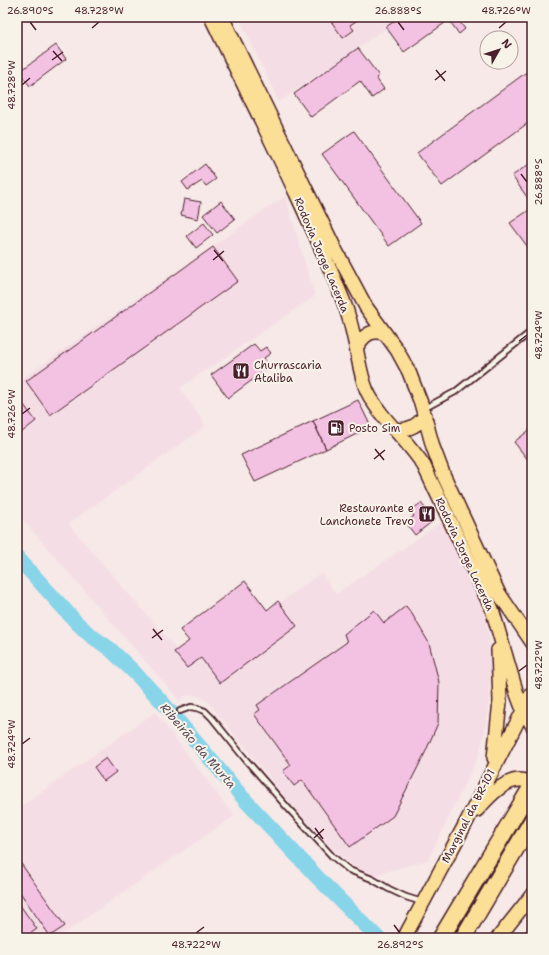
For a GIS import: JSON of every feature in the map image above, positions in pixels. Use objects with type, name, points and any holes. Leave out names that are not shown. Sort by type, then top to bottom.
[{"type":"highway","points":[[440,938],[532,786]]},
{"type":"highway","points":[[463,938],[532,821]]},
{"type":"main road","name":"Rodovia Jorge Lacerda","points":[[211,17],[291,183],[338,288],[346,310],[359,365],[367,390],[380,413],[410,446],[424,466],[487,599],[496,621],[517,694],[527,707],[532,725]]},
{"type":"main road","name":"Rodovia Jorge Lacerda","points":[[222,17],[335,249],[366,307],[405,363],[414,383],[424,412],[433,447],[444,476],[498,592],[532,642]]},
{"type":"main road","points":[[356,348],[360,341],[368,334],[376,331],[385,334]]},
{"type":"main road","points":[[396,430],[413,427],[422,420],[424,412]]},
{"type":"main road","points":[[516,620],[532,627]]},
{"type":"main road","points":[[492,770],[500,701],[500,672],[496,621]]},
{"type":"main road","name":"Marginal da BR-101","points":[[404,938],[467,821],[492,770],[527,707],[532,693]]},
{"type":"main road","points":[[467,821],[491,794],[504,786],[519,780],[532,783]]},
{"type":"main road","points":[[498,938],[532,896]]},
{"type":"lane","points":[[424,412],[455,392],[532,331]]},
{"type":"lane","points":[[180,711],[191,707],[197,708],[204,711],[212,718],[287,807],[332,856],[349,870],[372,879],[406,897],[423,902]]},
{"type":"shaded area","points":[[239,17],[402,17],[279,102]]},
{"type":"shaded area","points":[[285,196],[315,296],[180,388],[206,426],[68,524],[191,666],[321,573],[336,594],[445,520],[485,615],[489,635],[491,661],[486,727],[478,757],[428,860],[381,873],[370,881],[329,845],[291,804],[208,702],[203,698],[193,695],[185,696],[179,700],[17,513],[17,382]]},
{"type":"shaded area","points":[[155,712],[234,816],[57,938],[17,938],[17,809]]},
{"type":"building","points":[[328,17],[362,17],[350,25],[354,30],[343,38]]},
{"type":"building","points":[[400,17],[456,17],[465,29],[459,34],[449,20],[404,52],[386,27]]},
{"type":"building","points":[[56,45],[66,59],[30,86],[19,72]]},
{"type":"building","points":[[358,48],[379,76],[376,78],[384,89],[372,98],[360,81],[311,117],[294,94]]},
{"type":"building","points":[[532,68],[532,120],[442,186],[417,153]]},
{"type":"building","points":[[354,131],[421,223],[389,246],[322,154]]},
{"type":"building","points":[[532,162],[532,204],[512,176]]},
{"type":"building","points":[[205,164],[216,179],[206,186],[202,181],[188,190],[182,182]]},
{"type":"building","points":[[184,199],[201,202],[198,219],[181,215]]},
{"type":"building","points":[[221,201],[235,219],[217,233],[203,215]]},
{"type":"building","points":[[532,208],[532,248],[530,250],[510,223]]},
{"type":"building","points":[[204,223],[213,235],[196,248],[187,236]]},
{"type":"building","points":[[213,247],[238,281],[50,415],[26,381]]},
{"type":"building","name":"Churrascaria Ataliba","points":[[254,344],[260,351],[266,347],[271,353],[264,358],[270,367],[228,398],[211,375]]},
{"type":"building","points":[[17,396],[36,421],[17,436]]},
{"type":"building","points":[[358,400],[371,427],[326,449],[313,421]]},
{"type":"building","points":[[313,421],[326,449],[255,482],[241,455]]},
{"type":"building","points":[[532,428],[532,465],[514,442]]},
{"type":"building","points":[[421,503],[434,520],[415,535],[406,523],[414,516],[410,511]]},
{"type":"building","points":[[245,581],[267,610],[278,601],[297,626],[220,683],[201,658],[187,668],[174,652],[189,641],[180,630]]},
{"type":"building","points":[[406,606],[429,643],[439,682],[438,723],[425,753],[393,816],[350,847],[302,780],[294,786],[283,771],[291,765],[254,714],[260,710],[257,705],[347,642],[344,634],[374,610],[384,623]]},
{"type":"building","points":[[106,758],[116,772],[104,781],[94,767]]},
{"type":"building","points":[[17,858],[65,926],[50,936],[17,888]]},
{"type":"building","points":[[17,901],[37,929],[24,938],[17,938]]},
{"type":"building","points":[[532,927],[532,938],[515,938]]},
{"type":"waterway","name":"Ribeirão da Murta","points":[[17,557],[76,622],[90,635],[110,649],[135,673],[163,703],[244,799],[318,878],[378,938]]},
{"type":"place","name":"Churrascaria Ataliba","points":[[241,371]]},
{"type":"place","name":"Posto Sim","points":[[336,428]]},
{"type":"place","name":"Restaurante e Lanchonete Trevo","points":[[427,514]]}]
